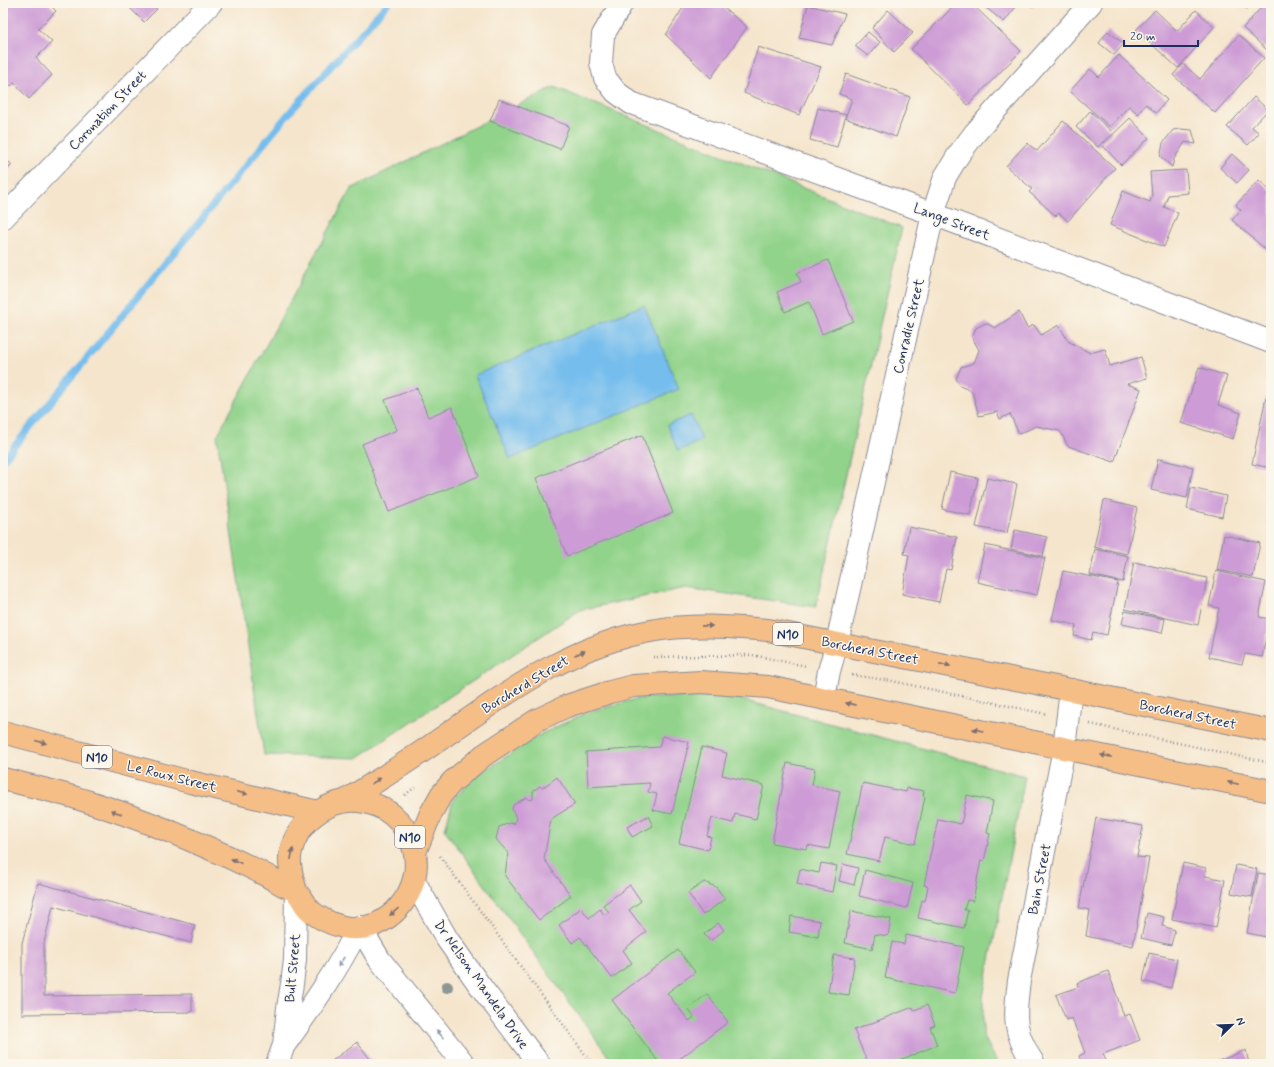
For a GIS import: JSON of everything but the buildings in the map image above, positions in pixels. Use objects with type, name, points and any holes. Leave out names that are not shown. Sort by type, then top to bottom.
[{"type":"highway","name":"Borcherd Street","points":[[343,802],[417,755],[515,687],[566,659],[588,649],[616,640],[655,630],[694,626],[768,630],[1271,731]]},
{"type":"highway","name":"N10","points":[[419,842],[408,832],[399,820],[387,811],[373,804],[358,801],[343,802],[318,812],[304,824],[295,839],[290,856],[291,874],[296,892],[307,908],[321,919],[344,927],[360,927],[374,924],[388,918],[400,908],[409,895],[417,866],[419,842],[431,812],[441,795],[452,782],[484,755],[537,720],[567,706],[633,686],[701,682],[768,687],[1271,791]]},
{"type":"highway","name":"Le Roux Street","points":[[3,732],[190,782],[318,812]]},
{"type":"highway","name":"N10","points":[[3,779],[86,801],[179,834],[253,868],[296,892]]},
{"type":"street","name":"Coronation Street","points":[[3,218],[211,3]]},
{"type":"street","name":"Lange Street","points":[[622,3],[603,35],[601,63],[606,78],[616,92],[631,103],[1268,336]]},
{"type":"street","name":"Conradie Street","points":[[824,698],[829,671],[838,643],[933,214],[946,177],[959,154],[975,133],[1091,3]]},
{"type":"street","name":"Bain Street","points":[[1034,1064],[1018,1036],[1015,1017],[1016,1000],[1064,748],[1071,690]]},
{"type":"street","name":"Dr Nelson Mandela Drive","points":[[414,881],[447,939],[539,1064]]},
{"type":"street","name":"Bult Street","points":[[281,1054],[295,960],[296,892]]},
{"type":"street","name":"Bult Street","points":[[281,1054],[344,957],[360,927]]},
{"type":"street","points":[[360,927],[379,959],[464,1064]]},
{"type":"path","points":[[419,842],[592,1064]]},
{"type":"green space","points":[[554,87],[902,228],[816,607],[686,588],[580,610],[357,758],[264,755],[217,436],[351,189]]},
{"type":"green space","points":[[728,696],[1025,776],[983,997],[983,1035],[998,1064],[614,1064],[445,830],[453,799],[479,774],[541,734],[588,712],[640,698]]},
{"type":"water","points":[[644,305],[679,389],[510,459],[475,375]]},
{"type":"water","points":[[691,415],[702,440],[678,451],[667,425]]},
{"type":"waterway","points":[[3,460],[290,112],[388,3]]}]
